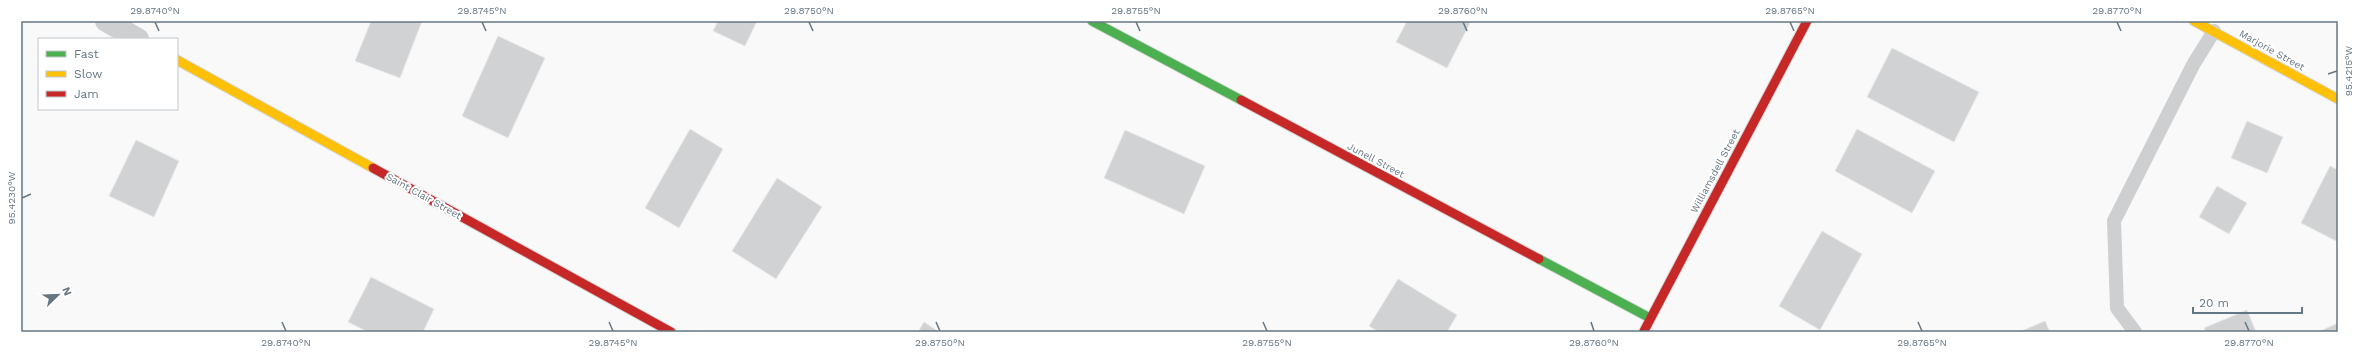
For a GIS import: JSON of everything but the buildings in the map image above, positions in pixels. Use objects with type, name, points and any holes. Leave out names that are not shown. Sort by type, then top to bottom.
[{"type":"street","points":[[106,21],[136,38]]},
{"type":"street","name":"Junell Street","points":[[1092,21],[1650,318]]},
{"type":"street","name":"Williamsdell Street","points":[[1643,332],[1807,21]]},
{"type":"street","name":"Marjorie Street","points":[[2194,21],[2338,99]]},
{"type":"street","name":"Saint Clair Street","points":[[178,61],[671,332]]},
{"type":"lane","points":[[2135,332],[2117,308],[2114,221],[2193,65],[2214,31]]},
{"type":"traffic: fast","points":[[1092,21],[1241,100]]},
{"type":"traffic: fast","points":[[1539,259],[1650,318]]},
{"type":"traffic: slow","points":[[2194,21],[2338,99]]},
{"type":"traffic: slow","points":[[178,61],[373,168]]},
{"type":"traffic: jam","points":[[1644,331],[1807,21]]},
{"type":"traffic: jam","points":[[1241,100],[1539,259]]},
{"type":"traffic: jam","points":[[373,168],[671,332]]}]
